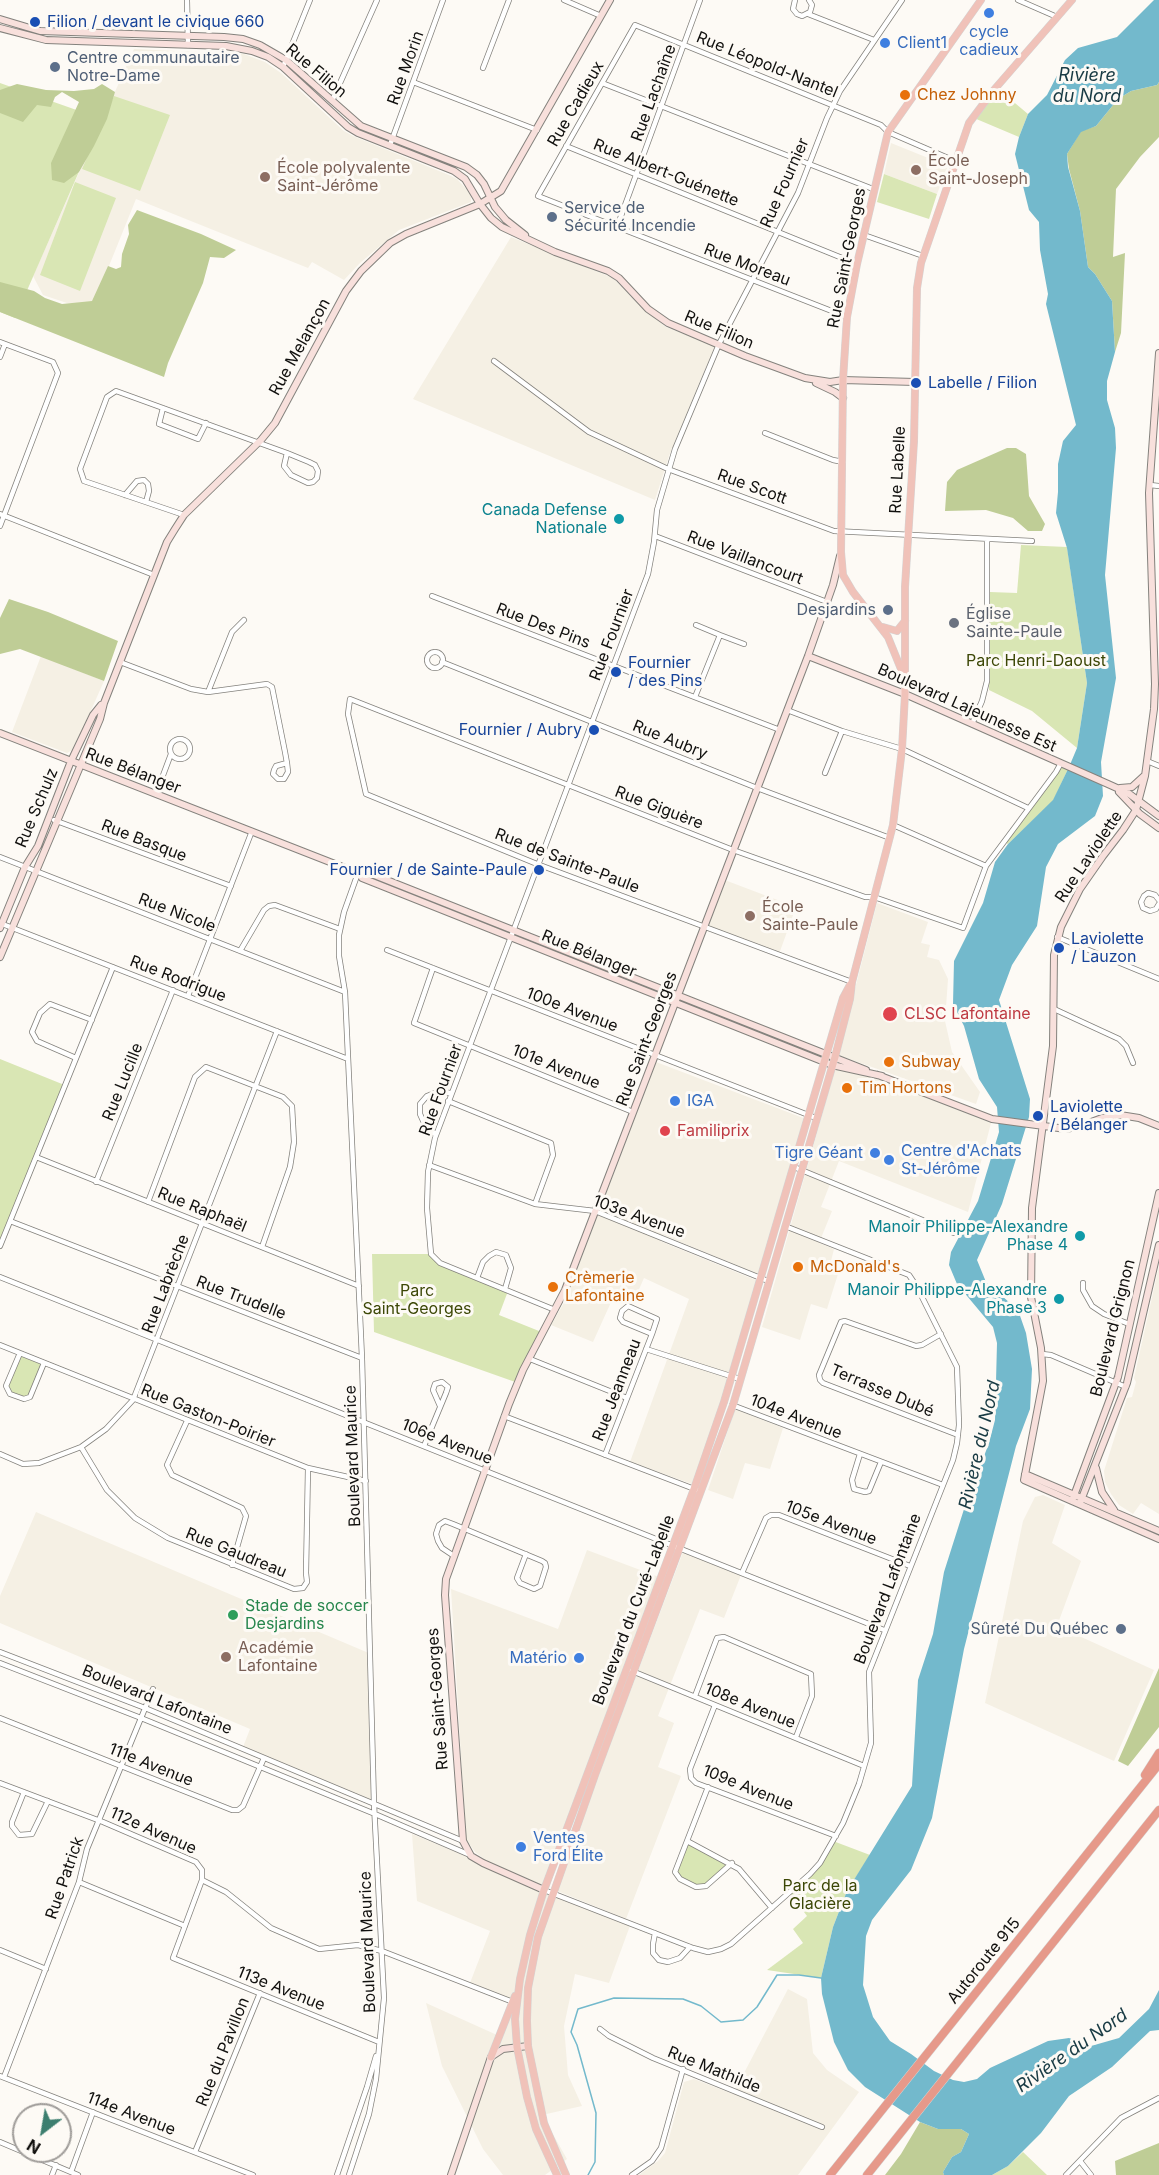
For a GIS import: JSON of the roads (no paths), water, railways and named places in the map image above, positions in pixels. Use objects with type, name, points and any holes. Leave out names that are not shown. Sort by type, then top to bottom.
[{"type":"highway","points":[[1121,1812],[1159,1754]]},
{"type":"highway","name":"Autoroute 915","points":[[830,2175],[1159,1764]]},
{"type":"highway","points":[[867,2175],[1159,1810]]},
{"type":"main road","name":"Rue Saint-Georges","points":[[905,679],[893,647],[843,575],[841,552],[843,380],[847,317],[856,264],[888,132],[981,0]]},
{"type":"main road","name":"Rue Labelle","points":[[835,1057],[850,999],[852,982],[894,825],[905,694],[905,621],[917,288],[923,256],[969,123],[1072,0]]},
{"type":"main road","points":[[880,626],[897,631],[905,621]]},
{"type":"main road","name":"Rue Labelle","points":[[827,1054],[843,998],[852,982]]},
{"type":"main road","name":"Boulevard du Curé-Labelle","points":[[557,2175],[536,2129],[517,2047],[515,2019],[519,1979],[544,1890],[587,1772],[681,1549],[777,1223],[816,1118],[828,1064],[827,1054]]},
{"type":"main road","name":"Boulevard du Curé-Labelle","points":[[566,2175],[544,2123],[528,2046],[526,2021],[530,1974],[538,1937],[673,1545],[732,1405],[785,1226],[808,1115],[828,1064],[835,1057]]},
{"type":"main road","points":[[587,1772],[595,1775]]},
{"type":"main road","points":[[491,2057],[513,2002],[519,1979]]},
{"type":"street","points":[[186,0],[188,45]]},
{"type":"street","points":[[284,64],[310,0]]},
{"type":"street","points":[[328,109],[376,0]]},
{"type":"street","name":"Rue Morin","points":[[392,142],[443,0]]},
{"type":"street","points":[[483,68],[509,0]]},
{"type":"street","name":"Rue Melançon","points":[[80,765],[100,719],[104,702],[167,542],[184,515],[258,443],[275,423],[346,291],[361,271],[390,243],[406,234],[480,204],[501,191],[610,0]]},
{"type":"street","name":"Rue Lachaîne","points":[[617,227],[700,0]]},
{"type":"street","points":[[795,0],[793,6],[795,12],[802,16],[808,14],[874,40]]},
{"type":"street","points":[[808,14],[812,5],[809,0]]},
{"type":"street","name":"Rue Fournier","points":[[555,1310],[440,1263],[431,1254],[427,1208],[429,1165],[436,1135],[648,574],[657,510],[668,469],[719,344],[798,193],[834,105],[902,0]]},
{"type":"street","points":[[1018,0],[1058,17]]},
{"type":"street","points":[[568,1],[601,16]]},
{"type":"street","name":"Rue Filion","points":[[0,19],[40,31],[188,35],[242,39],[260,45],[361,126],[454,171],[465,179],[491,218],[502,226],[535,242],[608,271],[619,278],[657,316],[678,328],[805,378],[823,382],[843,380],[915,382]]},
{"type":"street","name":"Rue Léopold-Nantel","points":[[635,25],[834,105],[881,125],[888,132],[955,161]]},
{"type":"street","name":"Rue Cadieux","points":[[538,196],[635,25]]},
{"type":"street","name":"Rue Filion","points":[[0,28],[39,39],[239,48],[268,57],[284,64],[328,109],[358,133],[466,167],[477,175],[495,207],[506,220],[535,242]]},
{"type":"street","points":[[39,39],[40,31]]},
{"type":"street","points":[[239,48],[242,39]]},
{"type":"street","points":[[413,82],[537,130]]},
{"type":"street","points":[[602,83],[873,189]]},
{"type":"street","name":"Rue Albert-Guénette","points":[[566,146],[856,264]]},
{"type":"street","name":"Rue Moreau","points":[[538,196],[847,317]]},
{"type":"street","points":[[863,235],[923,256]]},
{"type":"street","points":[[0,357],[3,343],[53,362],[58,373],[2,515],[0,526]]},
{"type":"street","name":"Rue Laviolette","points":[[1073,1498],[1024,1477],[1042,1394],[1042,1354],[1031,1287],[1032,1208],[1053,1046],[1052,977],[1057,937],[1080,889],[1136,810],[1145,776],[1155,696],[1155,596],[1150,485],[1159,353]]},
{"type":"street","name":"Rue Scott","points":[[494,361],[589,432],[668,469],[825,527],[842,531],[1032,540]]},
{"type":"street","points":[[805,378],[843,398]]},
{"type":"street","points":[[184,515],[84,481],[80,469],[107,397],[116,391],[287,453],[315,465],[318,471],[317,478],[308,483],[291,475],[285,466],[287,453]]},
{"type":"street","points":[[163,408],[159,424],[198,440],[206,423]]},
{"type":"street","points":[[765,434],[843,462]]},
{"type":"street","points":[[125,495],[137,481],[144,480],[148,484],[149,491],[146,502]]},
{"type":"street","points":[[1150,485],[1159,486]]},
{"type":"street","points":[[2,515],[154,575]]},
{"type":"street","name":"Rue Vaillancourt","points":[[654,536],[827,602]]},
{"type":"street","points":[[972,724],[982,701],[987,681],[987,539]]},
{"type":"street","name":"Rue Saint-Georges","points":[[463,1841],[445,1595],[446,1579],[504,1416],[555,1310],[705,926],[808,656],[841,552]]},
{"type":"street","name":"Rue Des Pins","points":[[432,596],[780,730]]},
{"type":"street","points":[[208,692],[232,632],[244,620]]},
{"type":"street","points":[[696,625],[744,644]]},
{"type":"street","points":[[695,697],[720,635]]},
{"type":"street","name":"Boulevard Lajeunesse Est","points":[[808,656],[905,694],[1128,793],[1159,816]]},
{"type":"street","points":[[120,662],[191,689],[208,692],[267,684],[272,687],[287,763]]},
{"type":"street","name":"Rue Aubry","points":[[442,662],[757,788],[890,838]]},
{"type":"street","name":"Rue Giguère","points":[[350,699],[733,850],[865,897],[874,897],[963,928],[986,866]]},
{"type":"street","name":"Rue de Sainte-Paule","points":[[350,699],[348,714],[366,794],[537,864],[852,982]]},
{"type":"street","name":"Rue Schulz","points":[[1,925],[25,867],[38,846],[71,761],[93,715],[104,702]]},
{"type":"street","points":[[787,710],[902,750],[1028,808]]},
{"type":"street","points":[[825,773],[842,731]]},
{"type":"street","name":"Rue Bélanger","points":[[0,733],[358,873],[362,878],[511,933],[559,956],[828,1064],[882,1076]]},
{"type":"street","points":[[156,794],[171,754],[170,746],[173,741],[182,739],[187,743],[189,748],[186,756],[178,759],[171,754]]},
{"type":"street","points":[[1147,761],[1159,766]]},
{"type":"street","points":[[894,825],[986,866],[1061,763]]},
{"type":"street","name":"Rue Schulz","points":[[0,957],[80,765]]},
{"type":"street","points":[[1111,786],[1132,787],[1145,776]]},
{"type":"street","name":"Boulevard Lajeunesse Est","points":[[1111,786],[1159,828]]},
{"type":"street","name":"Rue Basque","points":[[49,818],[231,886]]},
{"type":"street","points":[[188,996],[252,831]]},
{"type":"street","name":"Rue Nicole","points":[[0,857],[345,992]]},
{"type":"street","name":"Boulevard Maurice","points":[[349,2175],[369,2114],[376,2079],[384,2007],[374,1804],[365,1422],[345,992],[339,956],[340,929],[358,873]]},
{"type":"street","points":[[240,951],[264,910],[269,906],[275,906],[340,929]]},
{"type":"street","name":"Rue Rodrigue","points":[[1,925],[12,927],[348,1059]]},
{"type":"street","name":"Rue Bélanger","points":[[511,933],[562,949],[992,1119],[1074,1128],[1102,1118],[1120,1115],[1139,1118],[1159,1126]]},
{"type":"street","points":[[1057,937],[1159,979]]},
{"type":"street","points":[[559,956],[562,949]]},
{"type":"street","name":"100e Avenue","points":[[387,950],[816,1118]]},
{"type":"street","points":[[589,968],[592,961]]},
{"type":"street","points":[[0,1246],[113,967]]},
{"type":"street","name":"101e Avenue","points":[[433,968],[414,1023],[633,1112]]},
{"type":"street","points":[[641,989],[643,981]]},
{"type":"street","name":"Rue Lucille","points":[[96,1182],[172,990]]},
{"type":"street","points":[[76,1058],[37,1041],[32,1032],[40,1013],[50,1004],[92,1020]]},
{"type":"street","points":[[1053,1009],[1119,1039],[1126,1046],[1133,1063]]},
{"type":"street","name":"Rue Labrèche","points":[[0,1454],[23,1464],[39,1463],[81,1447],[106,1428],[133,1400],[277,1031]]},
{"type":"street","points":[[148,1202],[195,1077],[206,1067],[283,1097],[292,1106],[294,1142],[290,1167],[262,1247]]},
{"type":"street","points":[[436,1135],[424,1125],[420,1114],[420,1104],[427,1096],[437,1092],[452,1093]]},
{"type":"street","points":[[448,1101],[551,1143],[553,1155],[535,1204]]},
{"type":"street","name":"Rue Raphaël","points":[[36,1157],[359,1286]]},
{"type":"street","name":"103e Avenue","points":[[429,1165],[535,1204],[595,1211],[768,1281]]},
{"type":"street","points":[[798,1169],[954,1233]]},
{"type":"street","name":"Boulevard Grignon","points":[[1073,1498],[1116,1383],[1159,1193]]},
{"type":"street","name":"Rue Trudelle","points":[[10,1221],[362,1358]]},
{"type":"street","points":[[777,1223],[785,1226]]},
{"type":"street","name":"Boulevard Lafontaine","points":[[0,1663],[260,1766],[375,1814],[544,1890],[690,1947],[708,1952],[731,1944],[815,1869],[843,1823],[871,1743],[869,1672],[953,1460],[958,1436],[957,1366],[909,1275],[785,1226]]},
{"type":"street","name":"Boulevard Grignon","points":[[1081,1501],[1126,1387],[1159,1245]]},
{"type":"street","points":[[477,1278],[483,1262],[489,1256],[496,1252],[506,1255],[511,1268],[504,1289]]},
{"type":"street","name":"106e Avenue","points":[[0,1277],[884,1630]]},
{"type":"street","points":[[1083,1283],[1083,1290],[1092,1306],[1129,1324]]},
{"type":"street","name":"Rue Jeanneau","points":[[605,1455],[652,1334],[657,1319],[628,1306],[622,1311],[620,1318],[623,1322],[652,1334]]},
{"type":"street","name":"Terrasse Dubé","points":[[941,1334],[916,1346],[845,1321],[841,1322],[819,1375],[823,1383],[958,1436]]},
{"type":"street","name":"Rue Gaston-Poirier","points":[[0,1345],[308,1468],[366,1481]]},
{"type":"street","name":"104e Avenue","points":[[646,1349],[740,1379]]},
{"type":"street","points":[[20,1353],[6,1386],[10,1394],[24,1399],[30,1397],[44,1363]]},
{"type":"street","points":[[1042,1354],[1051,1355],[1126,1387]]},
{"type":"street","points":[[530,1359],[627,1398]]},
{"type":"street","points":[[424,1446],[448,1387],[442,1382],[435,1384],[433,1390],[440,1406]]},
{"type":"street","name":"104e Avenue","points":[[724,1402],[943,1485]]},
{"type":"street","points":[[504,1416],[698,1490]]},
{"type":"street","points":[[187,1421],[167,1466],[172,1474],[242,1508],[246,1516],[232,1565]]},
{"type":"street","name":"Rue Gaudreau","points":[[81,1447],[107,1490],[135,1518],[168,1538],[294,1589],[303,1588],[307,1582],[308,1468]]},
{"type":"street","name":"104e Avenue","points":[[860,1454],[852,1480],[854,1489],[868,1491],[881,1462]]},
{"type":"street","points":[[1096,1467],[1102,1492],[1114,1511]]},
{"type":"street","points":[[1073,1498],[1114,1511],[1159,1531]]},
{"type":"street","points":[[1081,1501],[1159,1539]]},
{"type":"street","name":"105e Avenue","points":[[742,1573],[766,1518],[771,1515],[779,1515],[910,1566]]},
{"type":"street","points":[[454,1556],[442,1548],[436,1534],[439,1525],[445,1521],[526,1554],[545,1563],[546,1568],[540,1586],[534,1589],[520,1583],[517,1578],[526,1554]]},
{"type":"street","points":[[695,1696],[717,1638],[724,1637],[812,1674],[812,1696],[796,1737]]},
{"type":"street","name":"Boulevard Lafontaine","points":[[0,1652],[145,1708],[463,1841]]},
{"type":"street","name":"108e Avenue","points":[[630,1671],[864,1766]]},
{"type":"street","name":"Rue Patrick","points":[[2,2076],[79,1882],[87,1849],[153,1689]]},
{"type":"street","name":"109e Avenue","points":[[715,1705],[690,1770],[691,1778],[696,1783],[836,1836]]},
{"type":"street","name":"111e Avenue","points":[[0,1718],[232,1810],[238,1810],[243,1806],[264,1758]]},
{"type":"street","points":[[300,1783],[303,1774]]},
{"type":"street","name":"112e Avenue","points":[[0,1783],[99,1820],[196,1862],[202,1870],[202,1880],[236,1899],[272,1928],[319,1949],[358,1945],[382,1951],[513,2002]]},
{"type":"street","points":[[708,1787],[675,1872],[680,1879],[696,1887],[706,1886],[732,1863]]},
{"type":"street","points":[[24,1792],[12,1822],[12,1826],[19,1835],[32,1834],[48,1801]]},
{"type":"street","points":[[463,1841],[471,1856]]},
{"type":"street","points":[[687,1841],[740,1869],[772,1908]]},
{"type":"street","points":[[79,1882],[185,1926],[202,1880]]},
{"type":"street","name":"113e Avenue","points":[[185,1926],[173,1958],[379,2042]]},
{"type":"street","points":[[655,1933],[652,1944],[653,1953],[659,1960],[668,1962],[680,1958],[690,1947]]},
{"type":"street","points":[[0,1950],[46,1969]]},
{"type":"street","name":"Rue du Pavillon","points":[[195,2152],[260,1994]]},
{"type":"street","name":"Rue Mathilde","points":[[600,2029],[648,2056],[822,2127]]},
{"type":"street","name":"Boulevard Maurice","points":[[337,2175],[368,2087],[379,2042]]},
{"type":"street","points":[[451,2175],[491,2057],[499,2050],[528,2046]]},
{"type":"street","points":[[632,2175],[652,2161],[662,2148],[682,2070]]},
{"type":"street","name":"114e Avenue","points":[[2,2076],[253,2175]]},
{"type":"street","points":[[1066,2175],[1121,2118],[1159,2098]]},
{"type":"street","points":[[71,2172],[93,2112]]},
{"type":"street","points":[[0,2142],[78,2175]]},
{"type":"street","points":[[348,2144],[358,2150]]},
{"type":"street","points":[[1080,2162],[1091,2175]]},
{"type":"street","points":[[52,2175],[56,2166]]},
{"type":"water","name":"Rivière du Nord","points":[[1154,0],[1159,0],[1159,82],[1157,85],[1131,91],[1118,99],[1096,126],[1081,132],[1067,154],[1068,167],[1080,211],[1088,267],[1112,301],[1115,352],[1107,381],[1107,400],[1115,428],[1116,448],[1105,575],[1116,678],[1101,762],[1103,796],[1095,816],[1058,844],[1046,867],[1037,926],[1012,965],[999,1000],[1030,1099],[1029,1117],[1002,1204],[977,1260],[986,1282],[1018,1310],[1026,1333],[1032,1369],[1030,1409],[1016,1446],[964,1649],[932,1818],[911,1870],[872,1920],[866,1936],[863,1985],[873,2017],[890,2041],[934,2071],[953,2080],[964,2082],[977,2079],[990,2068],[1048,2041],[1069,2038],[1091,2046],[1119,2038],[1149,2009],[1159,1990],[1159,2030],[1150,2031],[1112,2067],[1069,2096],[1041,2133],[1008,2166],[992,2175],[944,2175],[943,2172],[952,2157],[961,2152],[969,2134],[961,2129],[938,2129],[920,2122],[865,2087],[848,2070],[834,2042],[822,1994],[821,1978],[833,1927],[847,1891],[912,1786],[918,1680],[933,1634],[944,1572],[995,1420],[997,1343],[993,1327],[957,1284],[949,1265],[951,1252],[978,1201],[999,1132],[997,1107],[979,1079],[964,1026],[953,1004],[954,961],[983,903],[995,862],[1008,844],[1053,800],[1069,767],[1077,748],[1087,683],[1067,548],[1056,513],[1058,464],[1063,441],[1076,425],[1046,304],[1048,294],[1040,250],[1039,222],[1029,210],[1015,154],[1028,114],[1047,95],[1065,60],[1078,48],[1117,37]]},
{"type":"waterway","points":[[588,2175],[595,2162],[596,2113],[577,2045],[571,2032],[578,2009],[614,1998],[683,1999],[701,2006],[721,2022],[743,2020],[757,2007],[777,1975],[821,1978]]},
{"type":"place","name":"cycle cadieux","points":[[989,13]]},
{"type":"place","name":"Filion / devant le civique 660","points":[[35,22]]},
{"type":"place","name":"Client1","points":[[885,43]]},
{"type":"place","name":"Centre communautaire Notre-Dame","points":[[55,67]]},
{"type":"place","name":"Chez Johnny","points":[[905,95]]},
{"type":"place","name":"École Saint-Joseph","points":[[916,170]]},
{"type":"place","name":"École polyvalente Saint-Jérôme","points":[[265,177]]},
{"type":"place","name":"Service de Sécurité Incendie","points":[[552,217]]},
{"type":"place","name":"Labelle / Filion","points":[[916,383]]},
{"type":"place","name":"Canada Defense Nationale","points":[[619,519]]},
{"type":"place","name":"Desjardins","points":[[888,610]]},
{"type":"place","name":"Église Sainte-Paule","points":[[954,623]]},
{"type":"place","name":"Fournier / des Pins","points":[[616,672]]},
{"type":"place","name":"Fournier / Aubry","points":[[594,730]]},
{"type":"place","name":"Fournier / de Sainte-Paule","points":[[539,870]]},
{"type":"place","name":"École Sainte-Paule","points":[[750,916]]},
{"type":"place","name":"Laviolette / Lauzon","points":[[1059,948]]},
{"type":"place","name":"CLSC Lafontaine","points":[[890,1014]]},
{"type":"place","name":"Subway","points":[[889,1062]]},
{"type":"place","name":"Tim Hortons","points":[[847,1088]]},
{"type":"place","name":"IGA","points":[[675,1101]]},
{"type":"place","name":"Laviolette / Bélanger","points":[[1038,1116]]},
{"type":"place","name":"Familiprix","points":[[665,1131]]},
{"type":"place","name":"Tigre Géant","points":[[875,1153]]},
{"type":"place","name":"Centre d'Achats St-Jérôme","points":[[889,1160]]},
{"type":"place","name":"Manoir Philippe-Alexandre Phase 4","points":[[1080,1236]]},
{"type":"place","name":"McDonald's","points":[[798,1267]]},
{"type":"place","name":"Crèmerie Lafontaine","points":[[553,1287]]},
{"type":"place","name":"Manoir Philippe-Alexandre Phase 3","points":[[1059,1299]]},
{"type":"place","name":"Stade de soccer Desjardins","points":[[233,1615]]},
{"type":"place","name":"Sûreté Du Québec","points":[[1121,1629]]},
{"type":"place","name":"Académie Lafontaine","points":[[226,1657]]},
{"type":"place","name":"Matério","points":[[579,1658]]},
{"type":"place","name":"Ventes Ford Élite","points":[[521,1847]]},
{"type":"park label","name":"Parc Henri-Daoust","points":[[1036,661]]},
{"type":"park label","name":"Parc Saint-Georges","points":[[417,1300]]},
{"type":"park label","name":"Parc de la Glacière","points":[[820,1895]]}]
